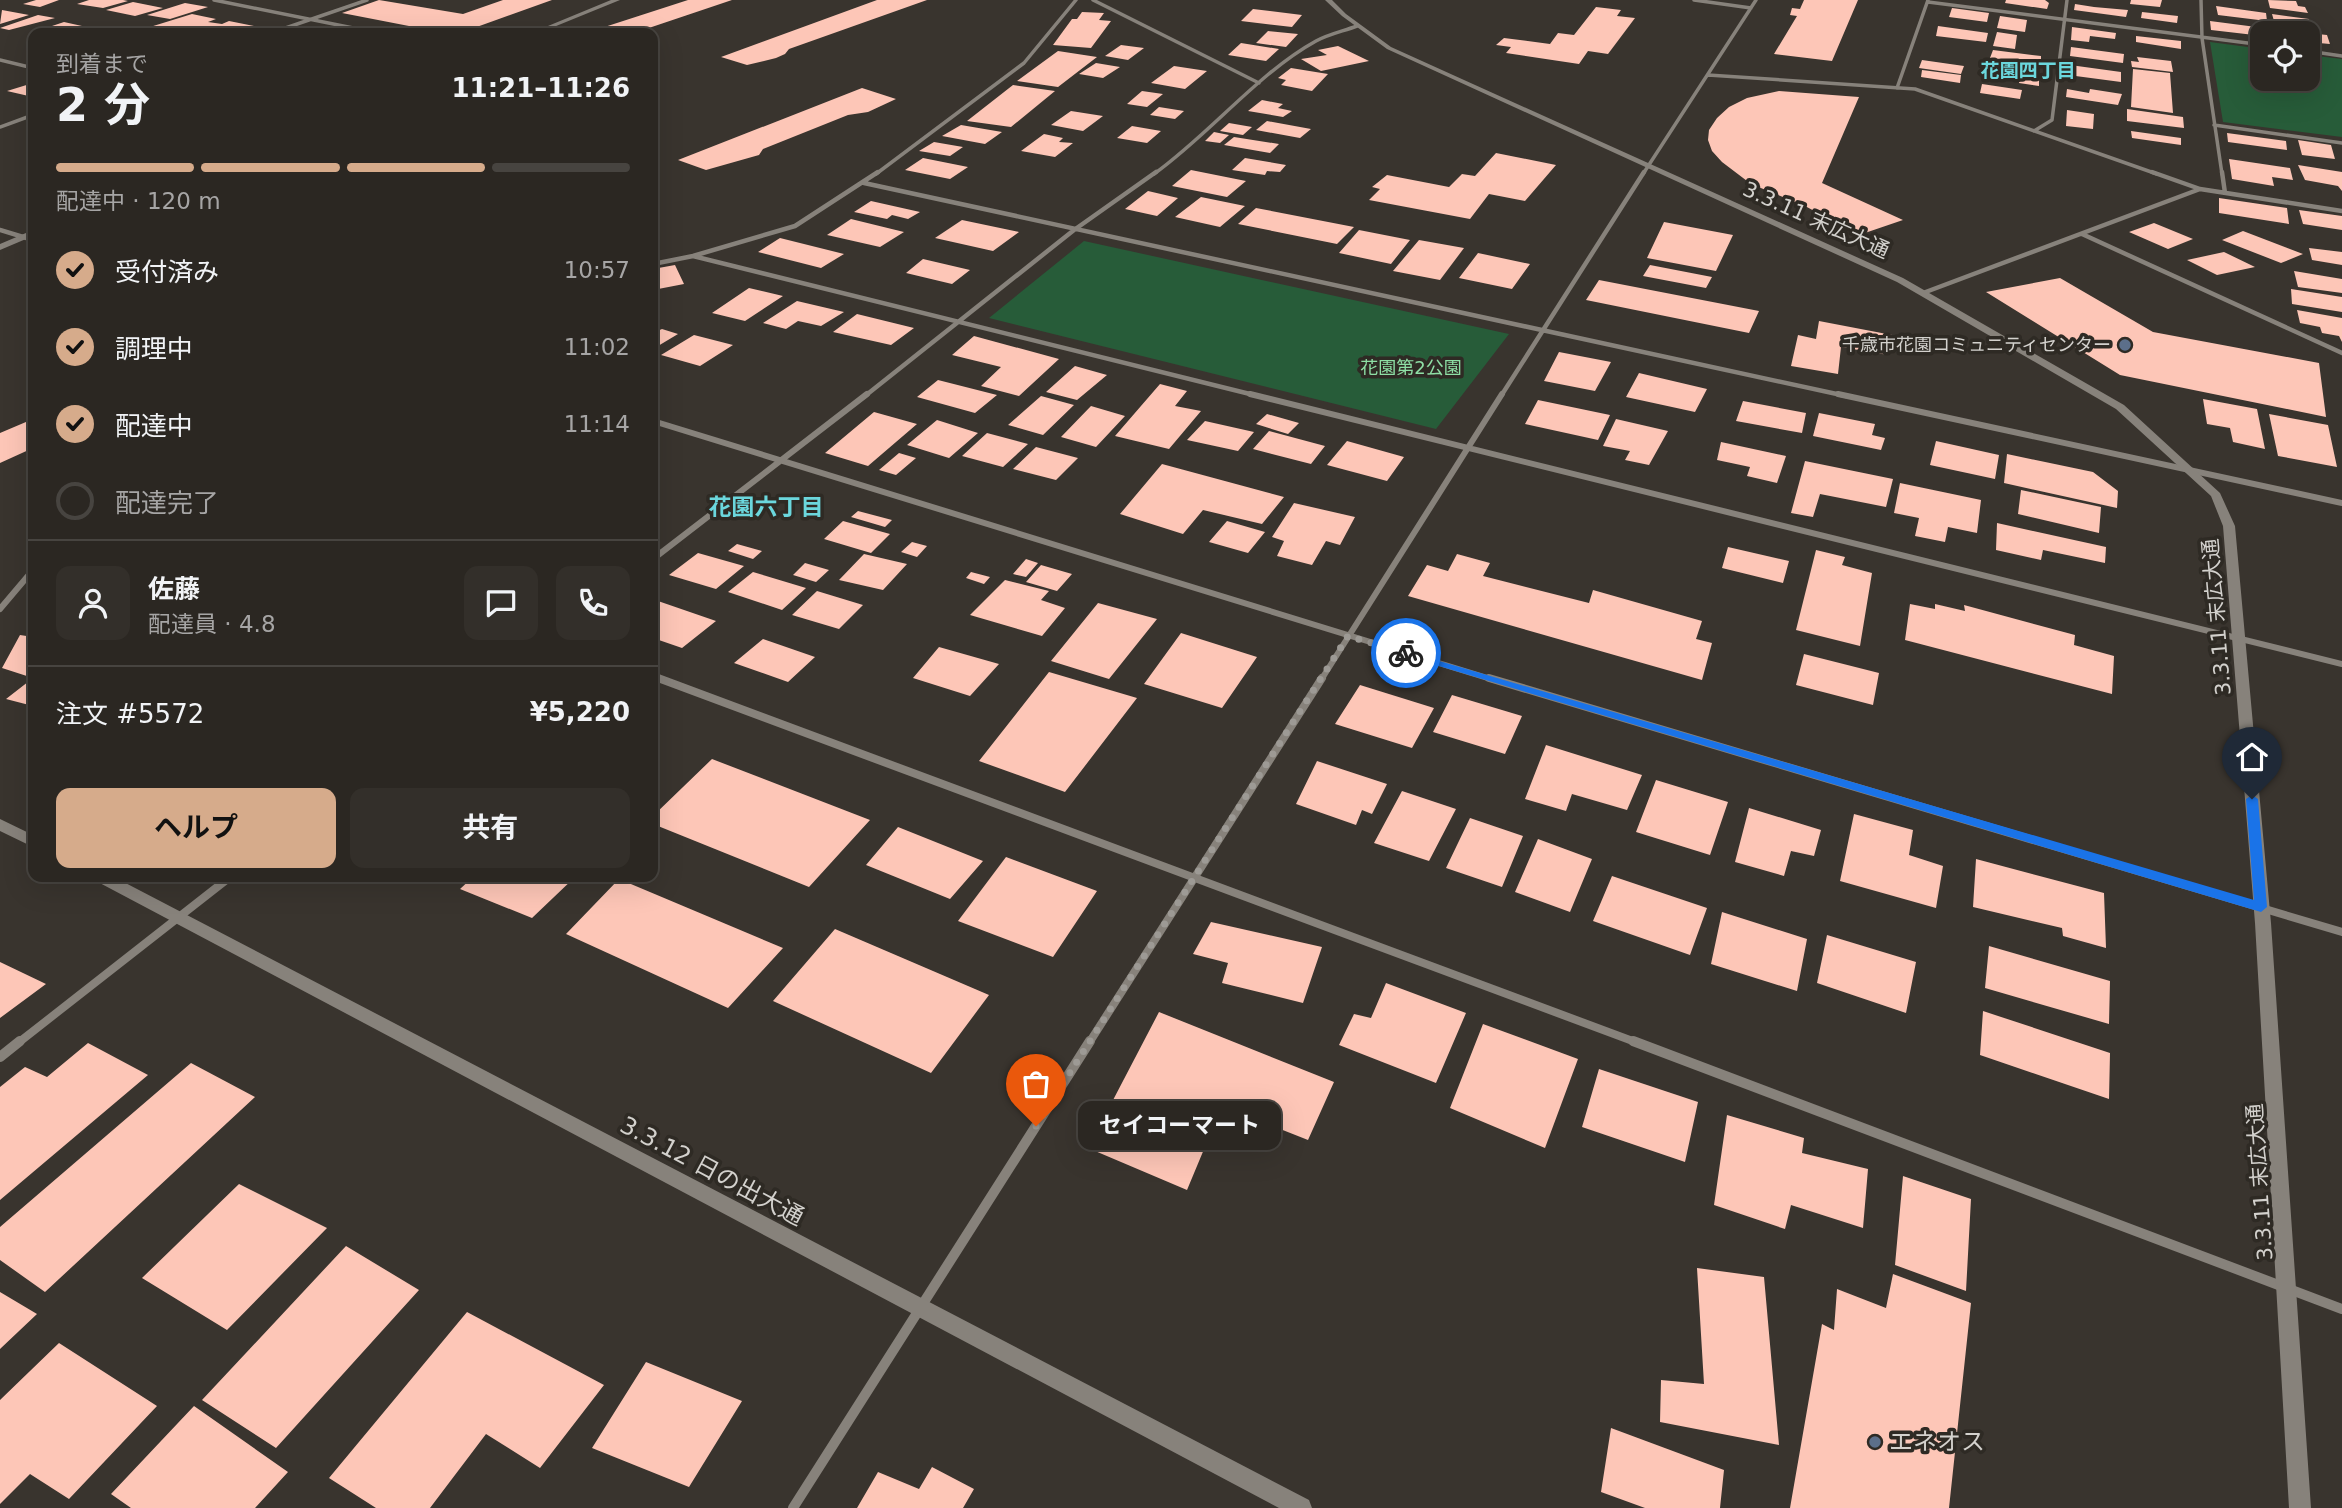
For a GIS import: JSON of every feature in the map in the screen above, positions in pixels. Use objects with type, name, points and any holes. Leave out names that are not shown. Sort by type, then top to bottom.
[{"type":"street","points":[[214,0],[352,28]]},
{"type":"street","points":[[286,28],[367,0]]},
{"type":"street","points":[[547,28],[617,0]]},
{"type":"street","points":[[658,263],[693,256],[795,226],[864,183],[1024,63],[1076,0]]},
{"type":"street","points":[[1093,0],[1259,83]]},
{"type":"street","name":"3.3.11 末広大通","points":[[1328,0],[1357,26],[1389,48],[1838,250],[1923,293],[2120,407],[2216,495],[2229,526],[2239,638],[2261,907],[2300,1508]]},
{"type":"street","points":[[1693,0],[1751,8]]},
{"type":"street","points":[[793,1508],[1467,448],[1756,0]]},
{"type":"street","points":[[2034,131],[2052,120],[2067,0]]},
{"type":"street","points":[[2201,0],[2202,38],[2225,193]]},
{"type":"street","points":[[1897,88],[1928,1],[2250,44]]},
{"type":"street","points":[[658,555],[782,461],[1074,230],[1182,154],[1290,57],[1319,39],[1357,26]]},
{"type":"street","points":[[2320,52],[2342,55]]},
{"type":"street","points":[[0,60],[28,67]]},
{"type":"street","points":[[1708,75],[1915,89],[2200,189],[2342,211]]},
{"type":"street","points":[[0,127],[28,117]]},
{"type":"street","points":[[2214,125],[2342,142]]},
{"type":"street","points":[[864,183],[2342,503]]},
{"type":"street","points":[[1923,293],[2200,189]]},
{"type":"street","points":[[0,230],[28,239]]},
{"type":"street","points":[[2082,234],[2342,353]]},
{"type":"street","points":[[0,247],[28,239]]},
{"type":"street","points":[[693,256],[2342,664]]},
{"type":"street","points":[[658,423],[1348,636],[2342,932]]},
{"type":"street","points":[[0,609],[28,576]]},
{"type":"street","points":[[658,678],[1195,876],[2342,1309]]},
{"type":"street","points":[[0,824],[28,839]]},
{"type":"street","name":"3.3.12 日の出大通","points":[[111,882],[1301,1508]]},
{"type":"street","points":[[0,1056],[223,882]]},
{"type":"green space","points":[[2210,42],[2250,47],[2250,91],[2320,91],[2320,56],[2342,59],[2342,137],[2223,122]]},
{"type":"green space","name":"花園第2公園","points":[[1084,241],[1509,334],[1436,429],[989,318]]},
{"type":"building","points":[[36,0],[59,0],[40,7],[23,4]]},
{"type":"building","points":[[89,0],[128,1],[103,8],[77,4]]},
{"type":"building","points":[[379,0],[463,14],[503,0],[552,0],[474,28],[419,28],[342,13]]},
{"type":"building","points":[[688,0],[732,0],[649,28],[601,28]]},
{"type":"building","points":[[877,0],[927,0],[789,49],[776,58],[747,65],[721,57]]},
{"type":"building","points":[[1804,0],[1858,0],[1832,61],[1774,54],[1797,16],[1790,15],[1792,8],[1800,9]]},
{"type":"building","points":[[2006,0],[2045,0],[2049,3],[2047,9],[2005,3]]},
{"type":"building","points":[[2131,0],[2162,0],[2160,7],[2130,4]]},
{"type":"building","points":[[2268,0],[2296,1],[2298,6],[2305,7],[2308,13],[2270,8]]},
{"type":"building","points":[[133,2],[163,8],[135,16],[106,10]]},
{"type":"building","points":[[185,3],[208,7],[170,19],[147,15]]},
{"type":"building","points":[[2075,4],[2128,10],[2126,17],[2074,10]]},
{"type":"building","points":[[2216,6],[2266,13],[2267,21],[2218,15]]},
{"type":"building","points":[[1596,7],[1621,10],[1617,16],[1635,18],[1608,54],[1588,51],[1579,64],[1506,53],[1511,47],[1496,45],[1504,38],[1550,44],[1558,33],[1574,35]]},
{"type":"building","points":[[1952,8],[1989,13],[1987,22],[1949,17]]},
{"type":"building","points":[[1253,9],[1302,15],[1292,27],[1241,21]]},
{"type":"building","points":[[2,10],[29,15],[0,24]]},
{"type":"building","points":[[1082,12],[1104,13],[1099,20],[1111,21],[1091,48],[1053,45],[1072,19],[1077,19]]},
{"type":"building","points":[[2142,12],[2178,16],[2177,23],[2141,18]]},
{"type":"building","points":[[192,14],[216,19],[208,22],[222,24],[229,21],[254,26],[248,28],[150,27]]},
{"type":"building","points":[[2272,14],[2309,21],[2274,21]]},
{"type":"building","points":[[38,15],[55,18],[9,30],[0,28]]},
{"type":"building","points":[[2000,16],[2027,20],[2025,32],[1997,28]]},
{"type":"building","points":[[2210,21],[2250,26],[2250,34],[2211,30]]},
{"type":"building","points":[[64,22],[91,28],[46,28]]},
{"type":"building","points":[[1938,26],[1988,33],[1986,42],[1936,36]]},
{"type":"building","points":[[2072,27],[2116,33],[2115,39],[2090,36],[2089,42],[2071,40]]},
{"type":"building","points":[[1268,31],[1298,34],[1286,47],[1256,43]]},
{"type":"building","points":[[1997,32],[2017,35],[2015,49],[1993,46]]},
{"type":"building","points":[[2320,34],[2327,35],[2330,44],[2320,43]]},
{"type":"building","points":[[2136,36],[2181,41],[2181,49],[2136,42]]},
{"type":"building","points":[[1241,43],[1279,49],[1266,61],[1228,55]]},
{"type":"building","points":[[1121,45],[1144,48],[1128,60],[1105,56]]},
{"type":"building","points":[[1338,46],[1369,61],[1321,71],[1301,59],[1327,55],[1318,50]]},
{"type":"building","points":[[2071,47],[2124,54],[2123,63],[2070,56]]},
{"type":"building","points":[[1993,50],[2041,56],[2041,68],[2023,66],[2023,61],[1990,58]]},
{"type":"building","points":[[1058,51],[1097,57],[1058,87],[1017,81]]},
{"type":"building","points":[[2137,57],[2171,61],[2173,72],[2132,67],[2131,61],[2139,62]]},
{"type":"building","points":[[1922,60],[1964,66],[1961,74],[1919,68]]},
{"type":"building","points":[[1096,63],[1120,67],[1103,78],[1079,74]]},
{"type":"building","points":[[2070,65],[2121,72],[2121,82],[2068,75]]},
{"type":"building","points":[[1174,66],[1207,71],[1185,89],[1151,83]]},
{"type":"building","points":[[1989,66],[2039,75],[2039,86],[2019,83],[2019,79],[1988,76]]},
{"type":"building","points":[[1291,68],[1328,74],[1312,91],[1281,85],[1286,80],[1278,78]]},
{"type":"building","points":[[2133,69],[2170,73],[2173,113],[2131,107]]},
{"type":"building","points":[[1922,70],[1961,75],[1960,83],[1921,77]]},
{"type":"building","points":[[1982,84],[2022,90],[2020,99],[1980,93]]},
{"type":"building","points":[[28,85],[28,96],[7,91]]},
{"type":"building","points":[[1013,85],[1055,91],[1011,127],[967,121]]},
{"type":"building","points":[[862,88],[896,99],[868,112],[848,115],[763,149],[759,155],[706,170],[678,160]]},
{"type":"building","points":[[2067,89],[2122,94],[2118,105],[2066,97]]},
{"type":"building","points":[[1142,91],[1163,94],[1147,107],[1127,104]]},
{"type":"building","points":[[1779,91],[1859,97],[1822,183],[1903,220],[1859,235],[1805,206],[1751,184],[1722,162],[1712,151],[1708,140],[1709,130],[1717,118],[1729,107],[1747,98]]},
{"type":"building","points":[[1262,100],[1283,104],[1278,108],[1292,111],[1283,117],[1248,111]]},
{"type":"building","points":[[1159,107],[1184,111],[1175,119],[1150,115]]},
{"type":"building","points":[[2127,109],[2183,117],[2184,128],[2127,121]]},
{"type":"building","points":[[2067,110],[2094,114],[2093,129],[2066,126]]},
{"type":"building","points":[[1071,111],[1103,116],[1083,131],[1051,125]]},
{"type":"building","points":[[1267,121],[1311,129],[1300,138],[1256,130]]},
{"type":"building","points":[[1229,123],[1252,127],[1243,135],[1220,131]]},
{"type":"building","points":[[961,125],[1002,132],[985,144],[942,136]]},
{"type":"building","points":[[1132,126],[1161,131],[1147,143],[1117,138]]},
{"type":"building","points":[[2131,131],[2181,138],[2181,145],[2132,138]]},
{"type":"building","points":[[1214,132],[1229,135],[1220,143],[1205,141]]},
{"type":"building","points":[[2227,133],[2286,141],[2287,150],[2228,142]]},
{"type":"building","points":[[1044,134],[1063,138],[1059,142],[1073,143],[1055,157],[1021,151]]},
{"type":"building","points":[[1234,137],[1279,144],[1270,153],[1224,145]]},
{"type":"building","points":[[2298,140],[2331,145],[2335,159],[2302,155]]},
{"type":"building","points":[[934,142],[963,147],[950,156],[919,151]]},
{"type":"building","points":[[1496,153],[1556,165],[1525,201],[1489,194],[1470,219],[1369,200],[1380,189],[1372,187],[1387,175],[1449,187],[1462,174],[1475,176]]},
{"type":"building","points":[[923,158],[968,167],[950,179],[905,170]]},
{"type":"building","points":[[1245,158],[1286,165],[1280,172],[1267,171],[1265,175],[1232,170]]},
{"type":"building","points":[[2229,159],[2290,168],[2293,180],[2272,177],[2274,186],[2232,179]]},
{"type":"building","points":[[2298,165],[2342,172],[2342,191],[2338,186],[2305,180]]},
{"type":"building","points":[[1191,170],[1246,181],[1227,197],[1172,186]]},
{"type":"building","points":[[1148,191],[1178,198],[1157,216],[1125,209]]},
{"type":"building","points":[[1201,197],[1245,206],[1220,227],[1175,217]]},
{"type":"building","points":[[2219,198],[2287,208],[2289,224],[2219,213]]},
{"type":"building","points":[[871,201],[920,212],[908,219],[892,215],[887,219],[854,212]]},
{"type":"building","points":[[1256,208],[1354,227],[1337,244],[1238,224]]},
{"type":"building","points":[[2299,210],[2342,216],[2342,230],[2303,224]]},
{"type":"building","points":[[851,219],[904,232],[880,247],[827,235]]},
{"type":"building","points":[[962,220],[1019,232],[993,251],[935,238]]},
{"type":"building","points":[[1664,222],[1733,235],[1716,271],[1647,258]]},
{"type":"building","points":[[2154,223],[2193,239],[2168,249],[2129,232]]},
{"type":"building","points":[[1359,230],[1410,240],[1391,264],[1339,253]]},
{"type":"building","points":[[2243,231],[2303,254],[2281,263],[2222,240]]},
{"type":"building","points":[[780,238],[844,254],[821,268],[758,252]]},
{"type":"building","points":[[1419,240],[1464,248],[1440,280],[1393,271]]},
{"type":"building","points":[[2309,248],[2342,252],[2342,265],[2312,260]]},
{"type":"building","points":[[2224,252],[2255,267],[2217,275],[2187,260]]},
{"type":"building","points":[[1478,253],[1530,264],[1512,289],[1459,278]]},
{"type":"building","points":[[923,259],[970,270],[952,284],[906,273]]},
{"type":"building","points":[[675,265],[684,284],[658,289],[658,268]]},
{"type":"building","points":[[1650,265],[1712,277],[1706,288],[1643,276]]},
{"type":"building","points":[[2294,271],[2342,279],[2342,293],[2298,287]]},
{"type":"building","points":[[2060,278],[2153,332],[2319,363],[2326,417],[2120,375],[1986,292]]},
{"type":"building","points":[[1599,280],[1759,311],[1749,333],[1586,300]]},
{"type":"building","points":[[749,288],[783,296],[745,321],[712,313]]},
{"type":"building","points":[[2291,289],[2342,297],[2342,312],[2292,304]]},
{"type":"building","points":[[797,301],[844,312],[821,326],[798,321],[786,329],[763,323]]},
{"type":"building","points":[[2297,310],[2342,318],[2342,342],[2339,336],[2322,333],[2320,327],[2300,323]]},
{"type":"building","points":[[857,314],[914,328],[891,345],[833,332]]},
{"type":"building","points":[[1819,321],[1892,335],[1888,355],[1841,347],[1838,374],[1791,366],[1798,335],[1816,339]]},
{"type":"building","points":[[662,329],[678,334],[658,346],[658,331]]},
{"type":"building","points":[[694,335],[733,345],[700,366],[661,355]]},
{"type":"building","points":[[974,336],[1059,359],[1019,396],[981,386],[1001,367],[952,355]]},
{"type":"building","points":[[1559,352],[1611,362],[1595,391],[1544,381]]},
{"type":"building","points":[[1075,366],[1107,375],[1077,400],[1046,392]]},
{"type":"building","points":[[1639,373],[1707,389],[1695,412],[1626,397]]},
{"type":"building","points":[[938,380],[997,395],[975,413],[917,397]]},
{"type":"building","points":[[1160,384],[1187,391],[1175,406],[1201,411],[1169,449],[1115,436]]},
{"type":"building","points":[[1041,396],[1074,405],[1043,435],[1008,425]]},
{"type":"building","points":[[2203,399],[2257,409],[2265,449],[2233,442],[2230,428],[2207,424]]},
{"type":"building","points":[[1538,400],[1610,415],[1598,440],[1525,424]]},
{"type":"building","points":[[1743,401],[1806,413],[1802,433],[1736,421]]},
{"type":"building","points":[[1091,406],[1125,416],[1096,447],[1061,437]]},
{"type":"building","points":[[874,412],[917,424],[868,466],[825,453]]},
{"type":"building","points":[[1819,413],[1875,424],[1872,435],[1885,438],[1881,450],[1813,436]]},
{"type":"building","points":[[1267,414],[1299,423],[1288,434],[1256,424]]},
{"type":"building","points":[[2269,414],[2328,425],[2337,467],[2278,456]]},
{"type":"building","points":[[1616,419],[1668,431],[1649,465],[1625,460],[1630,451],[1603,446]]},
{"type":"building","points":[[937,420],[978,433],[949,458],[907,445]]},
{"type":"building","points":[[28,421],[28,450],[0,463],[0,433]]},
{"type":"building","points":[[1205,421],[1254,432],[1238,451],[1187,440]]},
{"type":"building","points":[[1269,431],[1325,446],[1311,464],[1253,449]]},
{"type":"building","points":[[987,433],[1028,444],[1003,467],[962,456]]},
{"type":"building","points":[[1347,441],[1404,457],[1387,481],[1327,465]]},
{"type":"building","points":[[1936,441],[1999,455],[1995,479],[1930,465]]},
{"type":"building","points":[[1721,442],[1786,456],[1777,483],[1747,476],[1750,467],[1717,460]]},
{"type":"building","points":[[1036,447],[1078,458],[1056,480],[1013,469]]},
{"type":"building","points":[[899,453],[916,458],[896,475],[879,470]]},
{"type":"building","points":[[2007,454],[2093,472],[2118,491],[2117,508],[2004,483]]},
{"type":"building","points":[[1805,461],[1893,479],[1886,507],[1820,494],[1813,517],[1791,513]]},
{"type":"building","points":[[1162,464],[1284,497],[1262,524],[1203,510],[1183,534],[1120,514]]},
{"type":"building","points":[[1900,483],[1981,500],[1977,533],[1948,527],[1945,542],[1915,536],[1919,518],[1894,513]]},
{"type":"building","points":[[2021,490],[2101,507],[2099,533],[2018,514]]},
{"type":"building","points":[[1294,503],[1355,517],[1340,545],[1326,541],[1312,565],[1277,556],[1284,541],[1272,537]]},
{"type":"building","points":[[858,511],[892,520],[885,527],[851,517]]},
{"type":"building","points":[[843,521],[890,534],[871,553],[824,539]]},
{"type":"building","points":[[1227,521],[1265,532],[1248,553],[1209,542]]},
{"type":"building","points":[[1997,523],[2106,547],[2105,563],[2043,550],[2041,560],[1996,550]]},
{"type":"building","points":[[912,542],[927,546],[917,557],[901,552]]},
{"type":"building","points":[[737,544],[762,551],[753,559],[728,551]]},
{"type":"building","points":[[1728,547],[1789,561],[1783,583],[1722,568]]},
{"type":"building","points":[[1816,550],[1845,557],[1842,565],[1872,573],[1860,646],[1796,630]]},
{"type":"building","points":[[698,553],[744,566],[716,589],[669,575]]},
{"type":"building","points":[[864,554],[907,564],[883,590],[839,580]]},
{"type":"building","points":[[1457,554],[1490,563],[1483,576],[1589,603],[1593,590],[1702,621],[1696,639],[1712,643],[1702,680],[1408,596],[1427,565],[1448,571]]},
{"type":"building","points":[[1026,559],[1038,563],[1026,577],[1013,574]]},
{"type":"building","points":[[805,563],[829,570],[816,582],[793,575]]},
{"type":"building","points":[[1041,565],[1072,574],[1057,591],[1026,582]]},
{"type":"building","points":[[753,572],[806,588],[782,610],[728,592]]},
{"type":"building","points":[[971,572],[990,577],[984,584],[966,578]]},
{"type":"building","points":[[1005,580],[1049,591],[1041,600],[1065,608],[1042,636],[970,615]]},
{"type":"building","points":[[817,591],[863,605],[839,629],[792,615]]},
{"type":"building","points":[[658,601],[716,621],[682,648],[658,640]]},
{"type":"building","points":[[1098,603],[1157,619],[1109,679],[1051,661]]},
{"type":"building","points":[[1910,604],[1935,609],[1935,604],[1965,611],[1964,605],[2075,635],[2074,645],[2114,656],[2112,694],[1905,640]]},
{"type":"building","points":[[1181,633],[1257,657],[1222,708],[1144,684]]},
{"type":"building","points":[[20,635],[28,636],[28,676],[2,668]]},
{"type":"building","points":[[763,639],[815,657],[788,682],[734,663]]},
{"type":"building","points":[[939,647],[999,664],[970,696],[913,678]]},
{"type":"building","points":[[1804,654],[1879,673],[1873,705],[1796,685]]},
{"type":"building","points":[[1049,672],[1137,698],[1065,792],[979,761]]},
{"type":"building","points":[[28,682],[28,705],[6,699]]},
{"type":"building","points":[[1360,685],[1434,708],[1412,748],[1335,724]]},
{"type":"building","points":[[1452,695],[1522,716],[1505,754],[1433,732]]},
{"type":"building","points":[[1546,745],[1642,775],[1627,810],[1572,794],[1566,811],[1525,799]]},
{"type":"building","points":[[712,759],[870,820],[809,887],[658,826],[658,811]]},
{"type":"building","points":[[1317,761],[1387,784],[1372,814],[1362,810],[1356,825],[1296,804]]},
{"type":"building","points":[[1656,780],[1728,802],[1710,855],[1636,832]]},
{"type":"building","points":[[1402,791],[1456,809],[1429,861],[1374,843]]},
{"type":"building","points":[[1749,808],[1821,830],[1814,856],[1791,851],[1784,876],[1735,862]]},
{"type":"building","points":[[1854,814],[1913,830],[1909,855],[1943,866],[1936,908],[1840,881]]},
{"type":"building","points":[[1470,818],[1523,836],[1502,887],[1446,868]]},
{"type":"building","points":[[898,827],[983,861],[950,899],[866,865]]},
{"type":"building","points":[[1538,839],[1592,859],[1570,912],[1515,892]]},
{"type":"building","points":[[1006,857],[1097,891],[1053,957],[958,921]]},
{"type":"building","points":[[1976,859],[2104,893],[2106,948],[2063,936],[2062,928],[1973,907]]},
{"type":"building","points":[[1612,876],[1707,908],[1690,955],[1593,921]]},
{"type":"building","points":[[468,882],[570,882],[532,918],[460,889]]},
{"type":"building","points":[[616,882],[626,882],[783,948],[728,1008],[566,934]]},
{"type":"building","points":[[1722,912],[1807,939],[1797,991],[1711,964]]},
{"type":"building","points":[[1211,922],[1322,947],[1303,1003],[1222,983],[1228,963],[1193,954]]},
{"type":"building","points":[[835,929],[989,995],[931,1073],[773,1001]]},
{"type":"building","points":[[1827,935],[1916,962],[1906,1013],[1817,983]]},
{"type":"building","points":[[1989,946],[2110,981],[2109,1024],[1985,988]]},
{"type":"building","points":[[0,962],[46,984],[0,1018]]},
{"type":"building","points":[[1386,983],[1466,1013],[1436,1083],[1339,1045],[1354,1014],[1371,1018]]},
{"type":"building","points":[[1983,1011],[2110,1053],[2109,1099],[1980,1055]]},
{"type":"building","points":[[1159,1012],[1334,1082],[1308,1140],[1222,1106],[1187,1190],[1088,1148]]},
{"type":"building","points":[[1483,1024],[1578,1059],[1545,1148],[1450,1108]]},
{"type":"building","points":[[88,1043],[148,1075],[0,1200],[0,1087],[25,1067],[47,1077]]},
{"type":"building","points":[[191,1063],[255,1097],[45,1292],[0,1260],[0,1227]]},
{"type":"building","points":[[1599,1069],[1698,1102],[1685,1162],[1582,1127]]},
{"type":"building","points":[[1727,1115],[1804,1138],[1802,1153],[1868,1169],[1863,1228],[1791,1205],[1785,1229],[1714,1205]]},
{"type":"building","points":[[1903,1176],[1971,1199],[1966,1291],[1895,1265]]},
{"type":"building","points":[[239,1184],[327,1228],[227,1330],[142,1278]]},
{"type":"building","points":[[346,1246],[419,1290],[276,1448],[202,1400]]},
{"type":"building","points":[[1697,1268],[1764,1277],[1779,1445],[1660,1422],[1661,1380],[1704,1384]]},
{"type":"building","points":[[1893,1274],[1971,1303],[1949,1508],[1790,1508],[1822,1324],[1834,1330],[1837,1289],[1886,1308]]},
{"type":"building","points":[[0,1292],[37,1314],[0,1349]]},
{"type":"building","points":[[467,1312],[604,1385],[540,1468],[486,1434],[430,1508],[376,1508],[329,1478]]},
{"type":"building","points":[[59,1343],[157,1406],[69,1499],[30,1474],[0,1504],[0,1400]]},
{"type":"building","points":[[646,1362],[742,1401],[689,1487],[592,1448]]},
{"type":"building","points":[[194,1406],[288,1472],[255,1508],[131,1508],[111,1494]]},
{"type":"building","points":[[1611,1428],[1724,1470],[1720,1508],[1645,1508],[1601,1492]]},
{"type":"building","points":[[932,1467],[974,1489],[963,1508],[857,1508],[878,1472],[919,1489]]},
{"type":"way so far","points":[[1036,1126],[1348,636],[1406,653]]},
{"type":"place","name":"千歳市花園コミュニティセンター","points":[[2125,345]]},
{"type":"place","name":"セイコーマート","points":[[1036,1126]]},
{"type":"place","name":"エネオス","points":[[1875,1442]]},
{"type":"district","name":"花園四丁目","points":[[2028,70]]},
{"type":"district","name":"花園六丁目","points":[[766,507]]},
{"type":"route","points":[[1406,653],[2261,907],[2252,799]]}]
